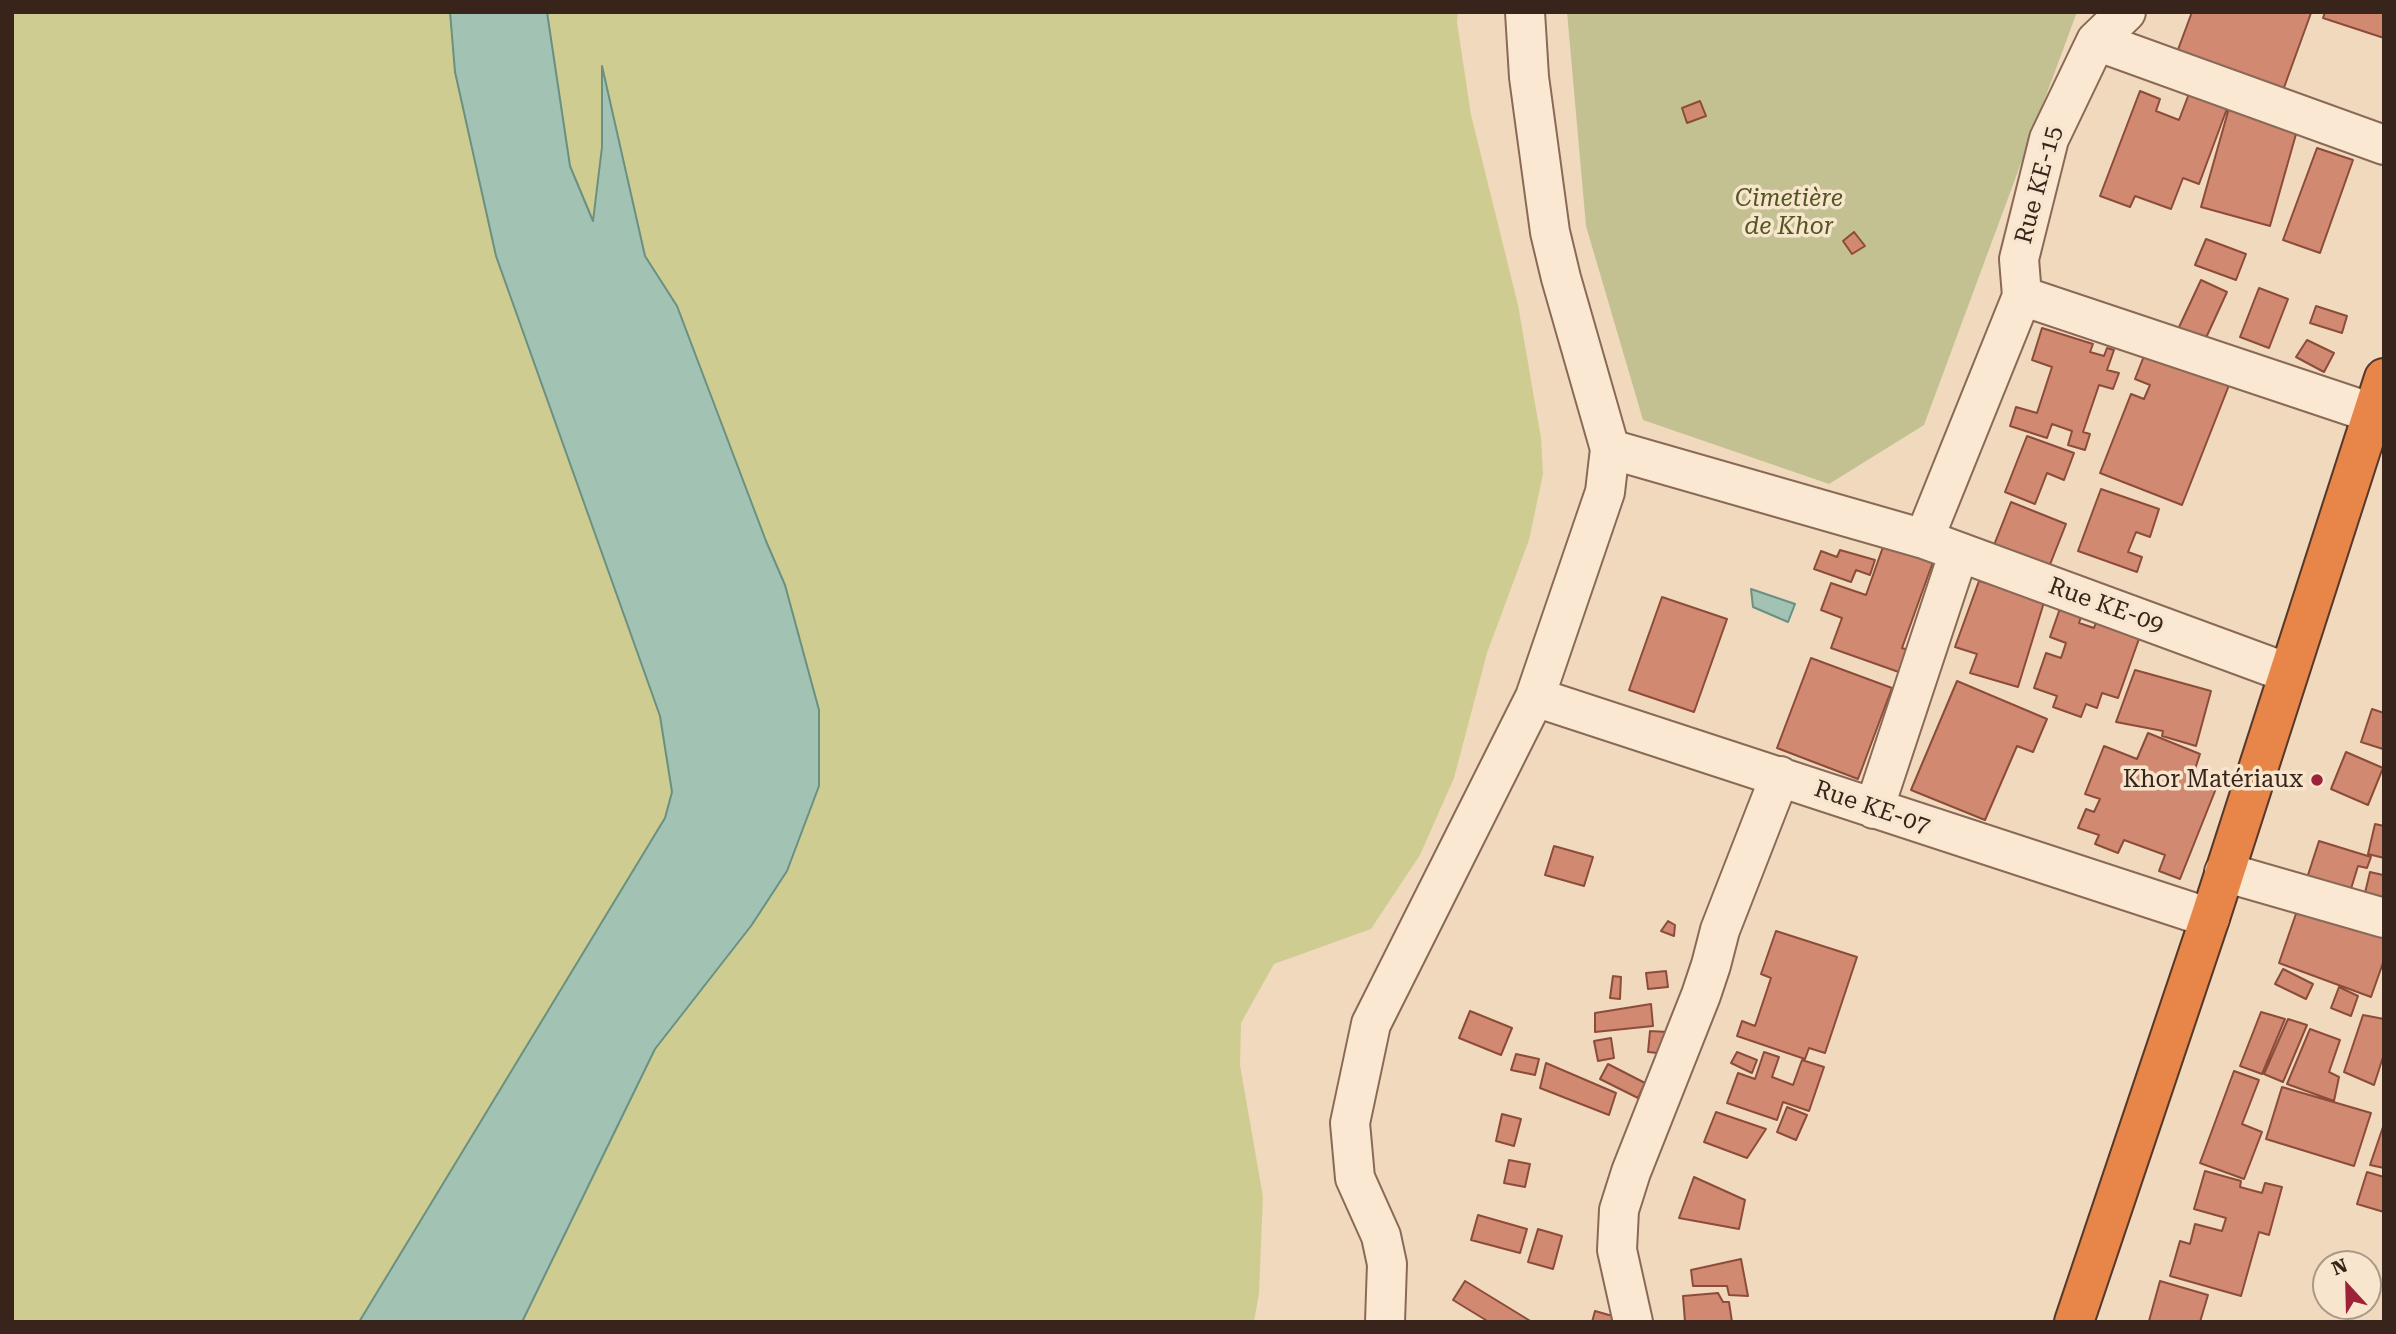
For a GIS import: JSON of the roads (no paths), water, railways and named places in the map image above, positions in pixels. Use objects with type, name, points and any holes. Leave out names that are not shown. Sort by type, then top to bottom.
[{"type":"highway","points":[[2074,1322],[2210,918],[2378,396]]},
{"type":"street","points":[[1385,1322],[1387,1264],[1381,1237],[1355,1178],[1350,1123],[1371,1024],[1535,696],[1605,492],[1610,449],[1550,232],[1529,77],[1525,12]]},
{"type":"street","name":"Rue KE-15","points":[[2022,296],[2019,259],[2049,139],[2096,41],[2126,12]]},
{"type":"street","points":[[2096,41],[2384,145]]},
{"type":"street","points":[[1874,809],[1941,546],[2022,296],[2378,396]]},
{"type":"street","name":"Rue KE-09","points":[[1610,449],[1941,546],[2288,673]]},
{"type":"street","name":"Rue KE-07","points":[[1535,696],[2210,918]]},
{"type":"street","points":[[1633,1322],[1617,1250],[1619,1210],[1631,1172],[1704,985],[1720,930],[1780,776]]},
{"type":"street","points":[[2224,872],[2384,918]]},
{"type":"place","name":"Khor Matériaux","points":[[2317,780]]},
{"type":"park label","name":"Cimetière de Khor","points":[[1789,213]]}]
